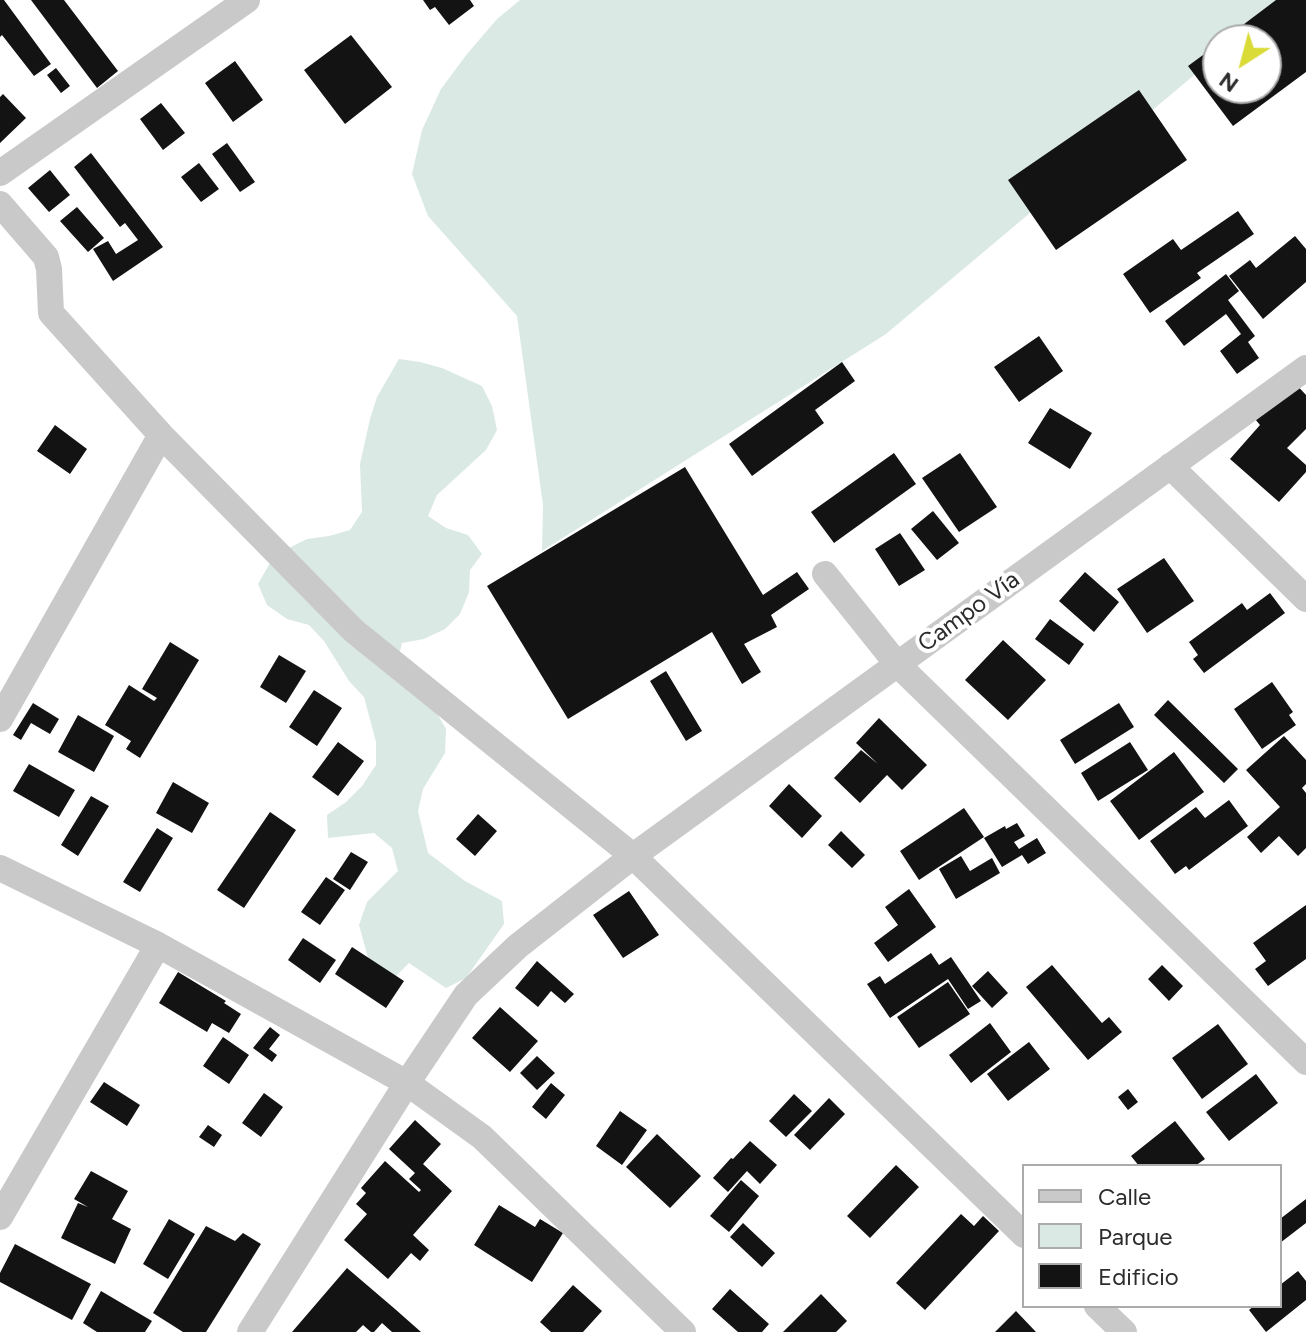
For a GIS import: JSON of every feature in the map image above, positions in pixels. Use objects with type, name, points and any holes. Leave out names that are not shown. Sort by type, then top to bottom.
[{"type":"street","points":[[0,173],[247,0]]},
{"type":"street","points":[[0,204],[46,257],[51,313],[161,435],[354,631],[633,856],[1022,1233]]},
{"type":"street","name":"Campo Vía","points":[[250,1332],[466,995],[518,946],[633,856],[1306,368]]},
{"type":"street","points":[[0,719],[161,435]]},
{"type":"street","points":[[1170,466],[1306,599]]},
{"type":"street","points":[[825,574],[897,664],[1306,1062]]},
{"type":"street","points":[[0,868],[158,945],[407,1083],[482,1137],[683,1332]]},
{"type":"street","points":[[0,1217],[158,945]]},
{"type":"street","points":[[1099,1308],[1124,1332]]},
{"type":"green space","points":[[520,0],[1283,0],[1254,24],[1202,24],[1202,68],[886,334],[542,551],[543,505],[517,316],[428,216],[412,174],[422,130],[441,89],[497,19]]},
{"type":"green space","points":[[399,359],[442,368],[482,386],[492,406],[497,430],[486,450],[437,495],[428,516],[446,528],[468,535],[482,554],[470,570],[469,592],[460,614],[445,629],[424,639],[402,643],[399,655],[446,729],[445,753],[423,789],[418,811],[428,853],[465,881],[502,901],[504,924],[466,978],[446,988],[409,963],[393,979],[371,969],[359,925],[367,902],[398,871],[392,848],[374,833],[328,838],[327,815],[362,786],[376,765],[376,742],[364,697],[309,625],[287,619],[267,605],[258,584],[270,563],[287,549],[307,539],[350,530],[362,512],[360,464],[370,419],[377,397]]},
{"type":"building","points":[[0,0],[4,0],[51,64],[34,76],[2,35],[0,37]]},
{"type":"building","points":[[31,0],[64,0],[118,71],[97,88]]},
{"type":"building","points":[[423,0],[470,0],[474,6],[449,25],[435,7],[430,10]]},
{"type":"building","points":[[1276,0],[1306,0],[1306,72],[1282,90],[1282,24],[1244,24]]},
{"type":"building","points":[[351,35],[392,87],[345,124],[304,70]]},
{"type":"building","points":[[1202,56],[1202,85],[1188,66]]},
{"type":"building","points":[[235,61],[263,100],[233,122],[205,83]]},
{"type":"building","points":[[56,68],[70,86],[61,93],[47,75]]},
{"type":"building","points":[[1139,90],[1187,160],[1056,250],[1008,180]]},
{"type":"building","points":[[3,94],[26,118],[0,143],[0,97]]},
{"type":"building","points":[[161,103],[185,133],[163,150],[140,119]]},
{"type":"building","points":[[1216,104],[1263,104],[1233,126]]},
{"type":"building","points":[[227,143],[255,182],[240,192],[212,154]]},
{"type":"building","points":[[91,153],[163,247],[113,281],[93,249],[108,241],[116,254],[138,240],[125,223],[120,227],[74,167]]},
{"type":"building","points":[[199,163],[219,189],[201,202],[181,177]]},
{"type":"building","points":[[50,170],[70,195],[49,212],[28,188]]},
{"type":"building","points":[[77,207],[104,238],[88,252],[60,221]]},
{"type":"building","points":[[1238,211],[1254,234],[1197,273],[1201,278],[1150,313],[1123,274],[1173,239],[1181,250]]},
{"type":"building","points":[[1295,236],[1306,249],[1306,282],[1263,319],[1229,276],[1250,260],[1256,268]]},
{"type":"building","points":[[1226,274],[1239,291],[1228,300],[1255,336],[1248,342],[1259,358],[1237,374],[1220,351],[1241,334],[1226,314],[1184,346],[1165,321]]},
{"type":"building","points":[[1039,336],[1063,371],[1019,402],[994,367]]},
{"type":"building","points":[[842,362],[855,381],[815,410],[824,423],[752,476],[729,444]]},
{"type":"building","points":[[1293,381],[1306,395],[1306,429],[1287,448],[1306,465],[1306,472],[1279,502],[1230,459],[1260,425],[1255,419]]},
{"type":"building","points":[[1050,408],[1092,433],[1070,469],[1028,443]]},
{"type":"building","points":[[55,425],[87,449],[70,474],[37,451]]},
{"type":"building","points":[[894,453],[916,484],[834,543],[811,512]]},
{"type":"building","points":[[960,453],[997,507],[959,532],[922,478]]},
{"type":"building","points":[[685,467],[763,595],[797,572],[809,589],[771,615],[777,627],[744,644],[761,672],[742,684],[712,632],[568,719],[487,586]]},
{"type":"building","points":[[933,511],[959,543],[937,560],[911,529]]},
{"type":"building","points":[[900,533],[925,570],[899,586],[875,549]]},
{"type":"building","points":[[1164,558],[1194,601],[1147,633],[1117,589]]},
{"type":"building","points":[[1085,572],[1119,602],[1094,632],[1059,601]]},
{"type":"building","points":[[1270,593],[1285,613],[1204,673],[1193,659],[1198,655],[1189,642],[1242,603],[1247,610]]},
{"type":"building","points":[[1050,619],[1084,644],[1069,665],[1035,639]]},
{"type":"building","points":[[1003,640],[1046,680],[1008,720],[965,680]]},
{"type":"building","points":[[170,642],[199,660],[140,758],[126,749],[131,741],[105,725],[129,685],[154,701],[157,698],[142,689]]},
{"type":"building","points":[[279,655],[306,671],[286,703],[260,687]]},
{"type":"building","points":[[666,671],[702,731],[686,741],[650,681]]},
{"type":"building","points":[[1272,682],[1293,712],[1289,715],[1296,725],[1262,749],[1234,709]]},
{"type":"building","points":[[314,690],[342,708],[317,746],[289,727]]},
{"type":"building","points":[[1168,700],[1238,769],[1224,783],[1154,715]]},
{"type":"building","points":[[33,703],[59,719],[50,734],[31,723],[21,740],[13,735]]},
{"type":"building","points":[[1119,703],[1134,727],[1075,764],[1060,740]]},
{"type":"building","points":[[78,715],[114,736],[94,772],[58,752]]},
{"type":"building","points":[[879,718],[927,765],[902,790],[887,775],[860,803],[834,778],[861,750],[878,764],[856,743]]},
{"type":"building","points":[[1284,736],[1306,760],[1306,784],[1302,788],[1306,793],[1306,848],[1298,856],[1279,836],[1261,853],[1247,837],[1280,807],[1246,770]]},
{"type":"building","points":[[338,742],[364,761],[338,796],[312,777]]},
{"type":"building","points":[[1130,742],[1148,770],[1098,801],[1081,773]]},
{"type":"building","points":[[1174,752],[1204,792],[1139,840],[1110,801]]},
{"type":"building","points":[[29,764],[75,790],[59,817],[13,791]]},
{"type":"building","points":[[173,782],[209,803],[192,833],[156,813]]},
{"type":"building","points":[[789,784],[822,816],[802,838],[769,806]]},
{"type":"building","points":[[91,796],[109,806],[78,856],[61,845]]},
{"type":"building","points":[[1229,800],[1248,826],[1189,870],[1186,866],[1175,874],[1150,841],[1196,807],[1205,818]]},
{"type":"building","points":[[964,808],[984,837],[919,880],[900,851]]},
{"type":"building","points":[[270,812],[296,830],[244,908],[217,890]]},
{"type":"building","points":[[478,814],[497,831],[475,856],[456,839]]},
{"type":"building","points":[[1017,823],[1025,836],[1014,842],[1019,849],[1037,838],[1046,853],[1028,864],[1022,855],[1002,867],[984,838]]},
{"type":"building","points":[[157,828],[173,838],[140,892],[123,882]]},
{"type":"building","points":[[841,831],[865,855],[852,868],[828,845]]},
{"type":"building","points":[[351,852],[368,862],[350,890],[333,879]]},
{"type":"building","points":[[961,856],[970,871],[992,858],[1000,873],[956,899],[939,869]]},
{"type":"building","points":[[326,877],[345,890],[320,925],[301,912]]},
{"type":"building","points":[[909,889],[936,927],[888,962],[874,943],[898,925],[885,907]]},
{"type":"building","points":[[629,891],[659,935],[623,958],[593,915]]},
{"type":"building","points":[[1306,905],[1306,959],[1268,986],[1255,969],[1266,961],[1253,943]]},
{"type":"building","points":[[303,938],[336,960],[320,983],[288,960]]},
{"type":"building","points":[[352,947],[404,981],[386,1008],[335,974]]},
{"type":"building","points":[[931,953],[939,965],[951,957],[981,1001],[968,1009],[948,979],[890,1018],[867,984],[880,976],[885,984]]},
{"type":"building","points":[[537,961],[574,994],[565,1003],[551,991],[538,1007],[515,988]]},
{"type":"building","points":[[1052,965],[1102,1023],[1109,1017],[1122,1032],[1088,1060],[1026,987]]},
{"type":"building","points":[[1162,965],[1183,986],[1169,1001],[1148,979]]},
{"type":"building","points":[[988,971],[1008,993],[992,1008],[972,986]]},
{"type":"building","points":[[178,972],[226,1001],[224,1003],[241,1014],[229,1033],[212,1023],[207,1032],[159,1003]]},
{"type":"building","points":[[948,982],[970,1014],[919,1048],[897,1017]]},
{"type":"building","points":[[500,1007],[538,1041],[510,1072],[472,1038]]},
{"type":"building","points":[[990,1023],[1011,1052],[971,1083],[949,1055]]},
{"type":"building","points":[[1218,1024],[1248,1064],[1202,1099],[1172,1058]]},
{"type":"building","points":[[270,1027],[280,1035],[269,1049],[277,1055],[272,1062],[253,1048]]},
{"type":"building","points":[[223,1037],[249,1055],[229,1084],[203,1066]]},
{"type":"building","points":[[1029,1042],[1050,1069],[1008,1101],[987,1074]]},
{"type":"building","points":[[537,1056],[555,1073],[537,1090],[520,1073]]},
{"type":"building","points":[[1256,1074],[1278,1103],[1229,1141],[1206,1112]]},
{"type":"building","points":[[104,1082],[140,1105],[127,1126],[90,1102]]},
{"type":"building","points":[[551,1083],[565,1095],[546,1119],[532,1107]]},
{"type":"building","points":[[1128,1089],[1138,1102],[1128,1110],[1118,1097]]},
{"type":"building","points":[[264,1093],[283,1107],[261,1137],[242,1123]]},
{"type":"building","points":[[794,1094],[812,1111],[786,1137],[769,1121]]},
{"type":"building","points":[[829,1098],[845,1114],[810,1150],[794,1135]]},
{"type":"building","points":[[620,1111],[647,1130],[622,1165],[596,1146]]},
{"type":"building","points":[[415,1120],[441,1144],[423,1164],[452,1191],[413,1235],[429,1250],[420,1261],[411,1253],[388,1279],[344,1240],[367,1214],[356,1204],[366,1193],[361,1188],[385,1161],[419,1192],[421,1190],[409,1179],[415,1173],[389,1149]]},
{"type":"building","points":[[1175,1121],[1205,1159],[1198,1164],[1137,1164],[1131,1156]]},
{"type":"building","points":[[208,1125],[222,1135],[214,1147],[199,1137]]},
{"type":"building","points":[[657,1134],[701,1176],[670,1208],[626,1167]]},
{"type":"building","points":[[750,1141],[777,1165],[760,1184],[747,1171],[728,1192],[713,1178]]},
{"type":"building","points":[[896,1165],[919,1187],[870,1238],[847,1216]]},
{"type":"building","points":[[91,1171],[128,1191],[112,1219],[131,1229],[115,1264],[61,1238],[78,1203],[88,1207],[74,1199]]},
{"type":"building","points":[[741,1180],[759,1196],[729,1232],[710,1216]]},
{"type":"building","points":[[1306,1199],[1306,1223],[1282,1241],[1282,1217]]},
{"type":"building","points":[[499,1205],[535,1227],[540,1219],[563,1233],[532,1282],[474,1245]]},
{"type":"building","points":[[961,1214],[974,1226],[983,1216],[999,1231],[925,1310],[896,1283]]},
{"type":"building","points":[[169,1219],[195,1234],[168,1279],[143,1264]]},
{"type":"building","points":[[743,1223],[775,1253],[762,1267],[730,1237]]},
{"type":"building","points":[[206,1226],[235,1241],[243,1233],[261,1244],[206,1332],[183,1332],[153,1313]]},
{"type":"building","points":[[15,1244],[91,1284],[72,1320],[0,1282],[0,1273]]},
{"type":"building","points":[[347,1268],[421,1332],[392,1332],[382,1323],[374,1332],[363,1325],[356,1332],[292,1332]]},
{"type":"building","points":[[1298,1271],[1306,1281],[1306,1300],[1266,1332],[1249,1310],[1282,1308],[1282,1283]]},
{"type":"building","points":[[573,1285],[602,1311],[583,1332],[551,1332],[540,1322]]},
{"type":"building","points":[[730,1289],[769,1324],[762,1332],[738,1332],[712,1309]]},
{"type":"building","points":[[101,1291],[152,1321],[145,1332],[97,1332],[83,1323]]},
{"type":"building","points":[[821,1294],[847,1321],[836,1332],[783,1332]]},
{"type":"building","points":[[1016,1311],[1036,1332],[995,1332]]}]
